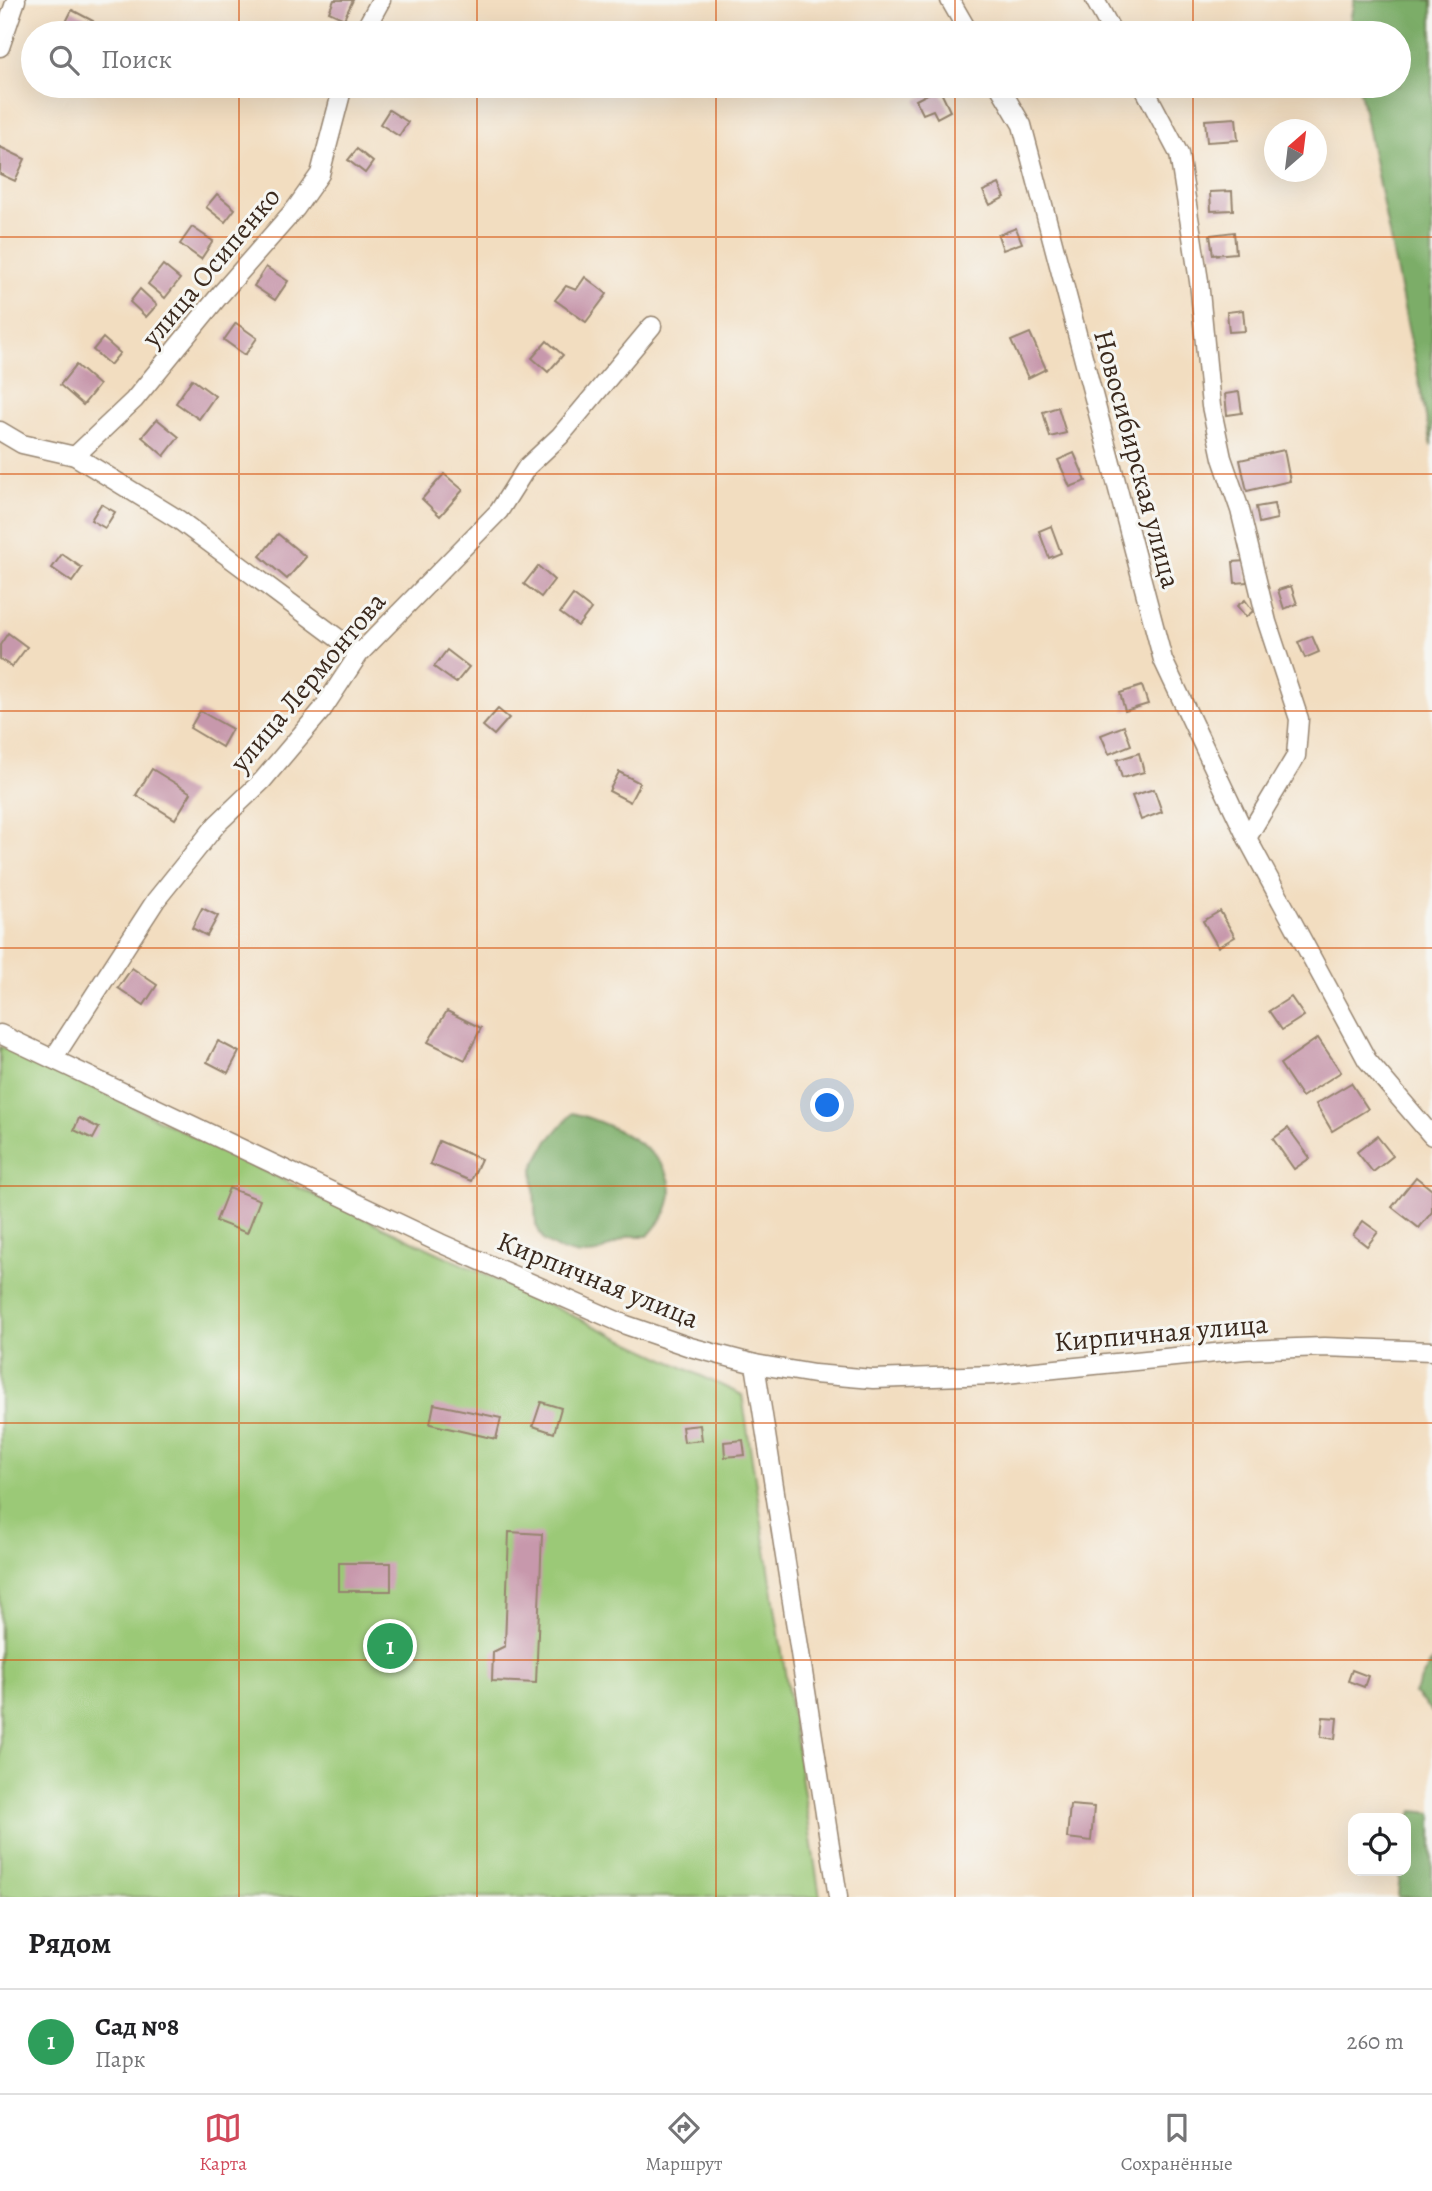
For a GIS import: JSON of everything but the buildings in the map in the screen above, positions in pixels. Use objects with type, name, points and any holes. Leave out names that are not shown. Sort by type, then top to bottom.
[{"type":"street","points":[[0,47],[16,0]]},
{"type":"street","points":[[370,21],[381,0]]},
{"type":"street","points":[[950,0],[962,21]]},
{"type":"street","points":[[1095,0],[1106,21]]},
{"type":"street","name":"улица Осипенко","points":[[75,456],[134,400],[219,296],[296,208],[320,174],[340,98]]},
{"type":"street","name":"Новосибирская улица","points":[[1006,98],[1022,125],[1163,660],[1247,838],[1367,1060],[1432,1136]]},
{"type":"street","points":[[1149,98],[1179,154],[1199,281],[1211,406],[1222,458],[1240,510],[1267,622],[1299,719],[1296,756],[1247,838]]},
{"type":"street","name":"улица Лермонтова","points":[[53,1059],[156,900],[217,824],[262,781],[322,710],[359,653],[499,510],[527,467],[560,436],[652,326]]},
{"type":"street","points":[[0,431],[22,444],[75,456],[178,520],[359,653]]},
{"type":"street","name":"Кирпичная улица","points":[[0,1034],[440,1243],[626,1325],[690,1348],[755,1364],[814,1374],[873,1379],[995,1375],[1245,1350],[1324,1347],[1432,1351]]},
{"type":"street","points":[[755,1364],[838,1897]]},
{"type":"green space","points":[[1354,0],[1432,0],[1432,446],[1361,98],[1411,98],[1411,21],[1350,21]]},
{"type":"green space","points":[[0,1047],[15,1050],[310,1193],[742,1395],[820,1897],[0,1897]]},
{"type":"green space","points":[[572,1113],[623,1133],[655,1156],[665,1171],[671,1187],[668,1208],[648,1236],[629,1236],[597,1253],[579,1255],[560,1250],[544,1241],[536,1225],[533,1168],[548,1141]]},
{"type":"green space","points":[[1432,1660],[1432,1712],[1414,1693]]},
{"type":"green space","points":[[1413,1811],[1432,1813],[1432,1897],[1398,1897],[1400,1876],[1411,1876]]},
{"type":"place","name":"Сад №8","points":[[390,1646]]}]
